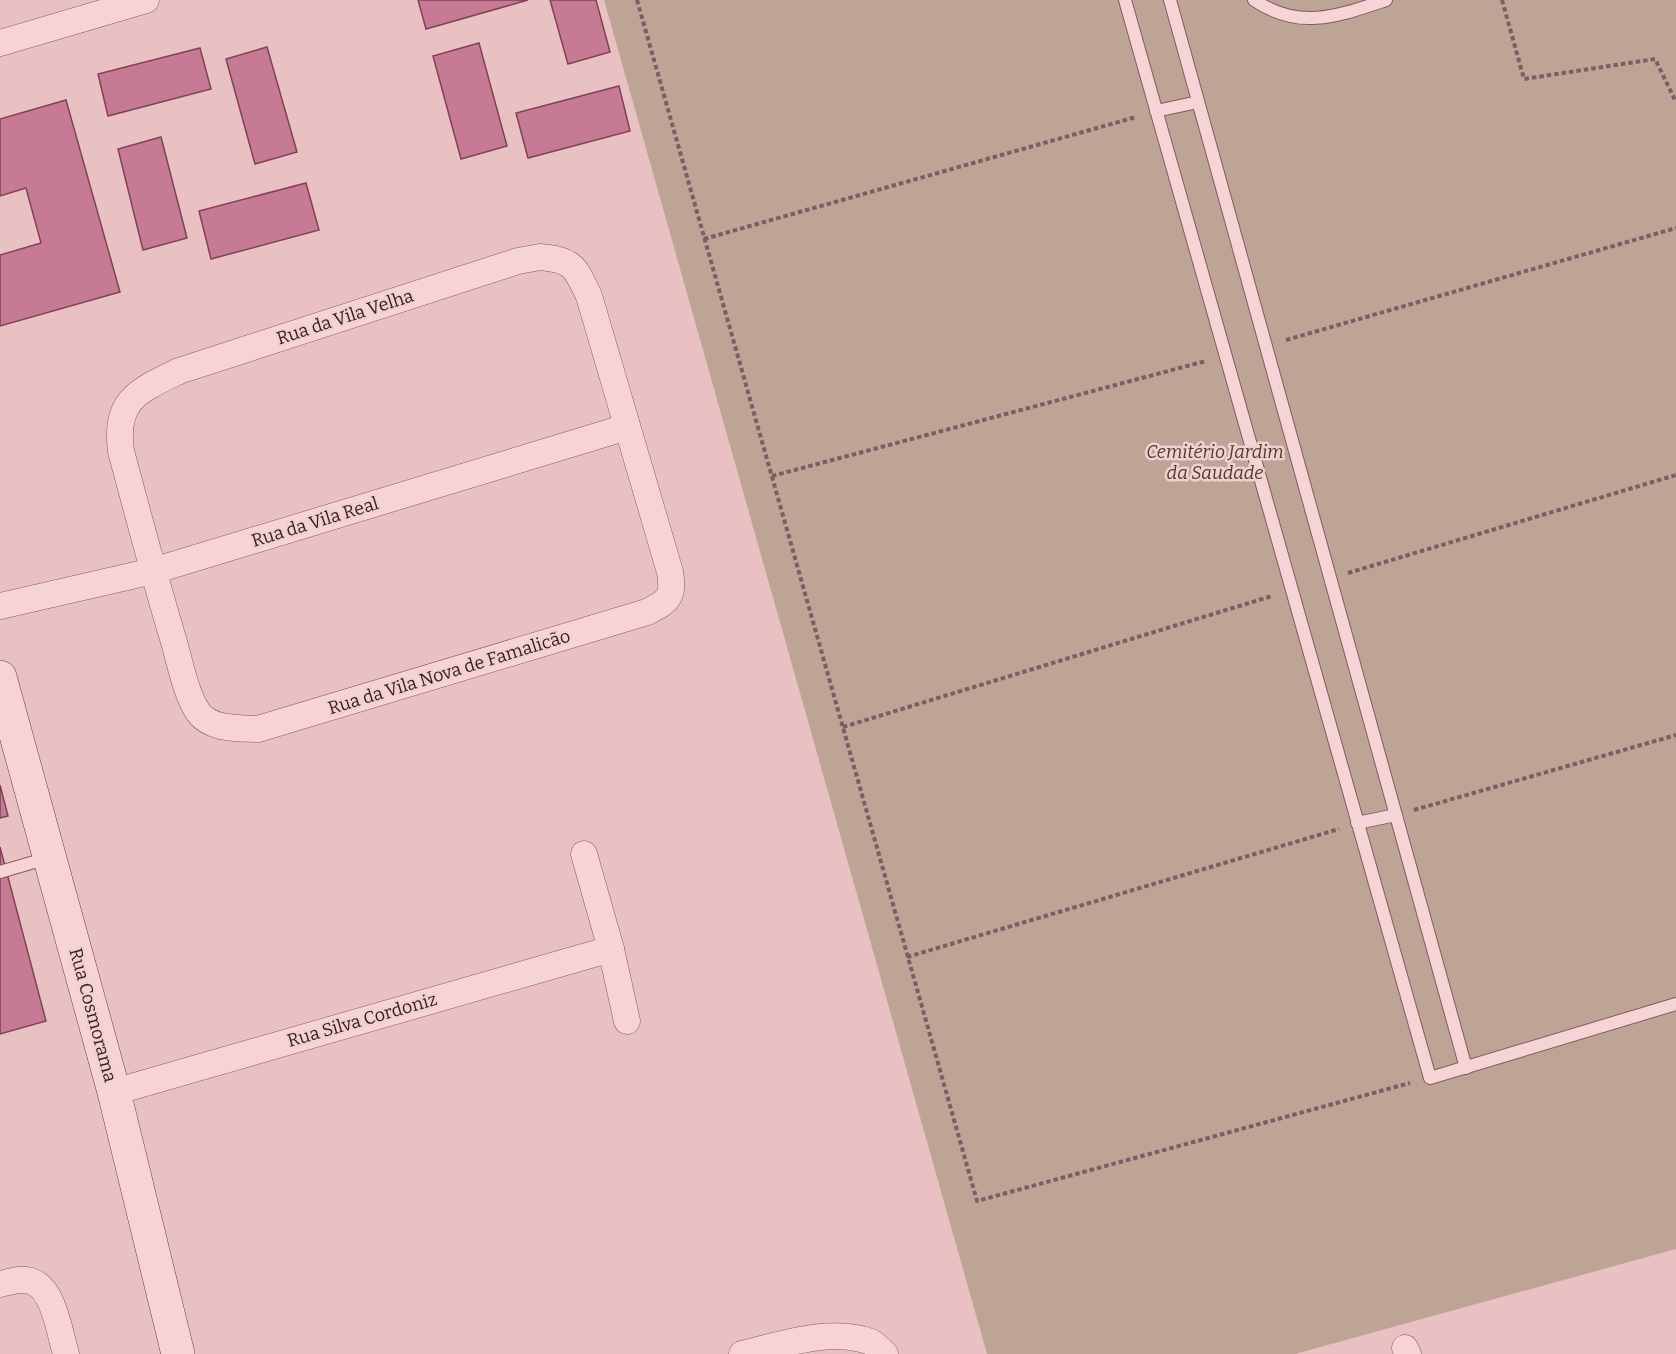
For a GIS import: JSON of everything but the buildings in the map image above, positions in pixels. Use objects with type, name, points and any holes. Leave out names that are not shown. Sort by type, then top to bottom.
[{"type":"main road","name":"Rua Cosmorama","points":[[0,677],[114,1092],[178,1354]]},
{"type":"street","points":[[0,43],[146,0]]},
{"type":"street","name":"Rua da Vila Velha","points":[[153,571],[118,432],[122,412],[141,390],[179,371],[518,261],[540,257],[559,259],[575,268],[589,296],[627,427]]},
{"type":"street","name":"Rua da Vila Real","points":[[0,606],[153,571],[627,427]]},
{"type":"street","name":"Rua da Vila Nova de Famalicão","points":[[153,571],[187,687],[198,712],[209,722],[226,727],[258,729],[630,617],[663,604],[673,587],[627,427]]},
{"type":"street","points":[[584,854],[611,949],[627,1021]]},
{"type":"street","name":"Rua Silva Cordoniz","points":[[114,1092],[611,949]]},
{"type":"street","points":[[0,1284],[17,1280],[32,1281],[41,1286],[50,1299],[66,1354]]},
{"type":"street","points":[[742,1354],[800,1340],[848,1336],[873,1343],[885,1354]]},
{"type":"lane","points":[[1125,0],[1430,1078],[1676,1004]]},
{"type":"lane","points":[[1170,0],[1466,1068]]},
{"type":"lane","points":[[1254,0],[1288,17],[1320,19],[1386,0]]},
{"type":"lane","points":[[1156,111],[1198,102]]},
{"type":"lane","points":[[1357,824],[1396,815]]},
{"type":"lane","points":[[0,872],[50,858]]},
{"type":"path","points":[[636,0],[977,1201],[1430,1078]]},
{"type":"path","points":[[1502,0],[1524,79],[1655,58],[1676,102]]},
{"type":"path","points":[[704,239],[1156,111]]},
{"type":"path","points":[[1265,346],[1676,228]]},
{"type":"path","points":[[772,476],[1225,356]]},
{"type":"path","points":[[1330,578],[1676,475]]},
{"type":"path","points":[[843,727],[1291,590]]},
{"type":"path","points":[[1396,815],[1676,735]]},
{"type":"path","points":[[907,957],[1357,824]]},
{"type":"green space","name":"Cemitério Jardim da Saudade","points":[[604,0],[1676,0],[1676,1249],[1295,1354],[987,1354]]}]
